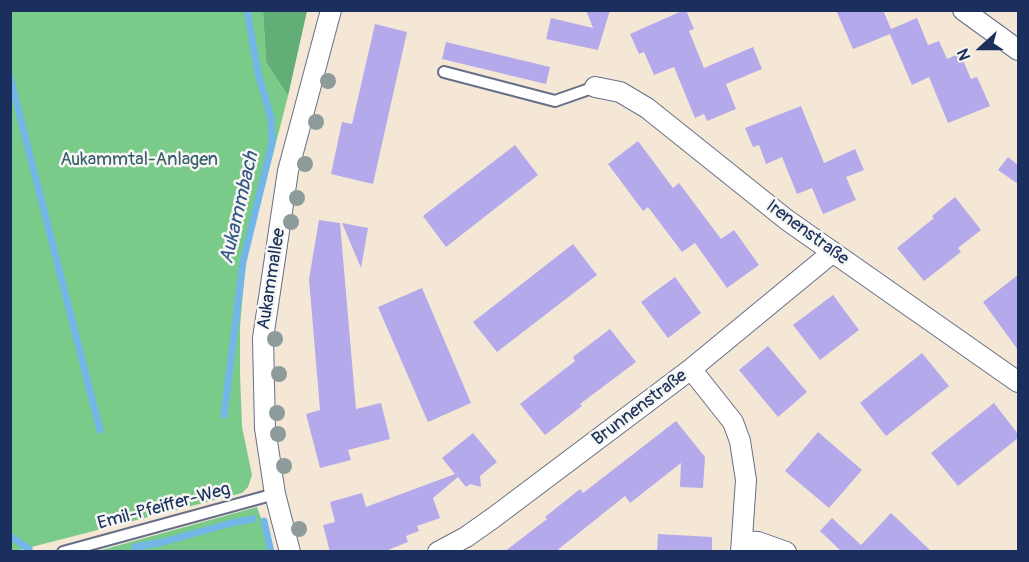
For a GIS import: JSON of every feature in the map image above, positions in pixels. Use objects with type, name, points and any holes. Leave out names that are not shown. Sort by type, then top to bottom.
[{"type":"street","name":"Aukammallee","points":[[290,552],[275,494],[265,428],[263,338],[288,171],[331,10]]},
{"type":"street","points":[[963,10],[1018,50]]},
{"type":"street","name":"Irenenstraße","points":[[595,87],[620,92],[647,108],[787,220],[1018,382]]},
{"type":"street","name":"Brunnenstraße","points":[[438,552],[494,518],[691,369],[833,252]]},
{"type":"street","points":[[691,369],[733,422],[740,441],[746,480],[741,546],[758,542],[786,552]]},
{"type":"lane","points":[[444,72],[555,100],[595,87]]},
{"type":"lane","name":"Emil-Pfeiffer-Weg","points":[[63,552],[275,494]]},
{"type":"green space","name":"Aukammtal-Anlagen","points":[[10,11],[263,11],[266,62],[288,96],[246,259],[240,326],[240,374],[242,427],[252,475],[248,487],[242,493],[12,552],[10,551]]},
{"type":"green space","points":[[263,11],[307,11],[288,96],[266,62]]},
{"type":"green space","points":[[257,507],[273,551],[98,551]]},
{"type":"building","points":[[586,10],[610,10],[598,50],[546,39],[551,18],[593,28]]},
{"type":"building","points":[[684,10],[694,29],[689,31],[704,68],[753,47],[762,69],[726,84],[736,109],[707,121],[704,114],[695,118],[674,67],[654,75],[644,52],[639,54],[630,34]]},
{"type":"building","points":[[836,10],[883,10],[891,29],[917,18],[928,45],[939,41],[947,59],[960,53],[971,79],[977,77],[990,106],[948,123],[929,77],[912,85],[890,34],[853,49]]},
{"type":"building","points":[[375,24],[407,32],[373,184],[331,174],[342,122],[352,124]]},
{"type":"building","points":[[446,42],[550,67],[546,84],[442,59]]},
{"type":"building","points":[[801,106],[824,163],[855,149],[864,170],[846,177],[856,200],[823,214],[812,188],[797,194],[782,157],[766,164],[759,145],[753,147],[745,128]]},
{"type":"building","points":[[638,141],[673,188],[679,183],[721,239],[734,230],[759,265],[727,288],[695,243],[682,252],[648,207],[643,211],[608,164]]},
{"type":"building","points":[[515,145],[538,175],[446,247],[423,216]]},
{"type":"building","points":[[1008,157],[1018,165],[1018,184],[998,170]]},
{"type":"building","points":[[955,197],[981,230],[958,248],[961,252],[924,281],[897,248],[934,218],[932,216]]},
{"type":"building","points":[[319,220],[340,223],[356,409],[381,403],[390,439],[348,450],[351,460],[320,468],[306,414],[320,410],[309,279]]},
{"type":"building","points":[[342,223],[368,228],[361,268]]},
{"type":"building","points":[[573,244],[597,275],[497,352],[473,322]]},
{"type":"building","points":[[1018,275],[1018,350],[983,302]]},
{"type":"building","points":[[675,277],[701,313],[668,338],[641,302]]},
{"type":"building","points":[[422,288],[471,403],[428,422],[378,307]]},
{"type":"building","points":[[833,295],[859,330],[820,360],[793,325]]},
{"type":"building","points":[[610,329],[636,362],[580,404],[582,406],[545,435],[520,404],[575,361],[573,357]]},
{"type":"building","points":[[768,346],[807,392],[778,417],[739,370]]},
{"type":"building","points":[[922,353],[949,386],[886,436],[860,403]]},
{"type":"building","points":[[994,403],[1018,434],[1018,438],[958,486],[931,453]]},
{"type":"building","points":[[676,421],[705,457],[703,488],[680,487],[681,463],[630,503],[625,496],[555,552],[504,552],[547,519],[545,517],[580,489],[583,493]]},
{"type":"building","points":[[818,432],[862,470],[829,508],[785,471]]},
{"type":"building","points":[[473,433],[497,462],[480,476],[481,487],[470,484],[466,487],[458,477],[433,498],[440,518],[417,526],[419,531],[406,536],[408,542],[383,552],[330,552],[323,525],[335,522],[330,502],[362,493],[366,507],[455,474],[442,458]]},
{"type":"building","points":[[891,513],[932,552],[842,552],[820,531],[832,518],[861,545]]},
{"type":"building","points":[[658,534],[712,537],[712,552],[657,552]]},
{"type":"waterway","name":"Aukammbach","points":[[224,415],[243,262],[272,143],[271,118],[258,73],[247,10]]},
{"type":"waterway","name":"Aukammbach","points":[[10,77],[100,430]]},
{"type":"waterway","name":"Aukammbach","points":[[135,547],[253,519]]},
{"type":"waterway","name":"Aukammbach","points":[[264,521],[271,552]]},
{"type":"waterway","name":"Aukammbach","points":[[10,536],[29,549]]}]
